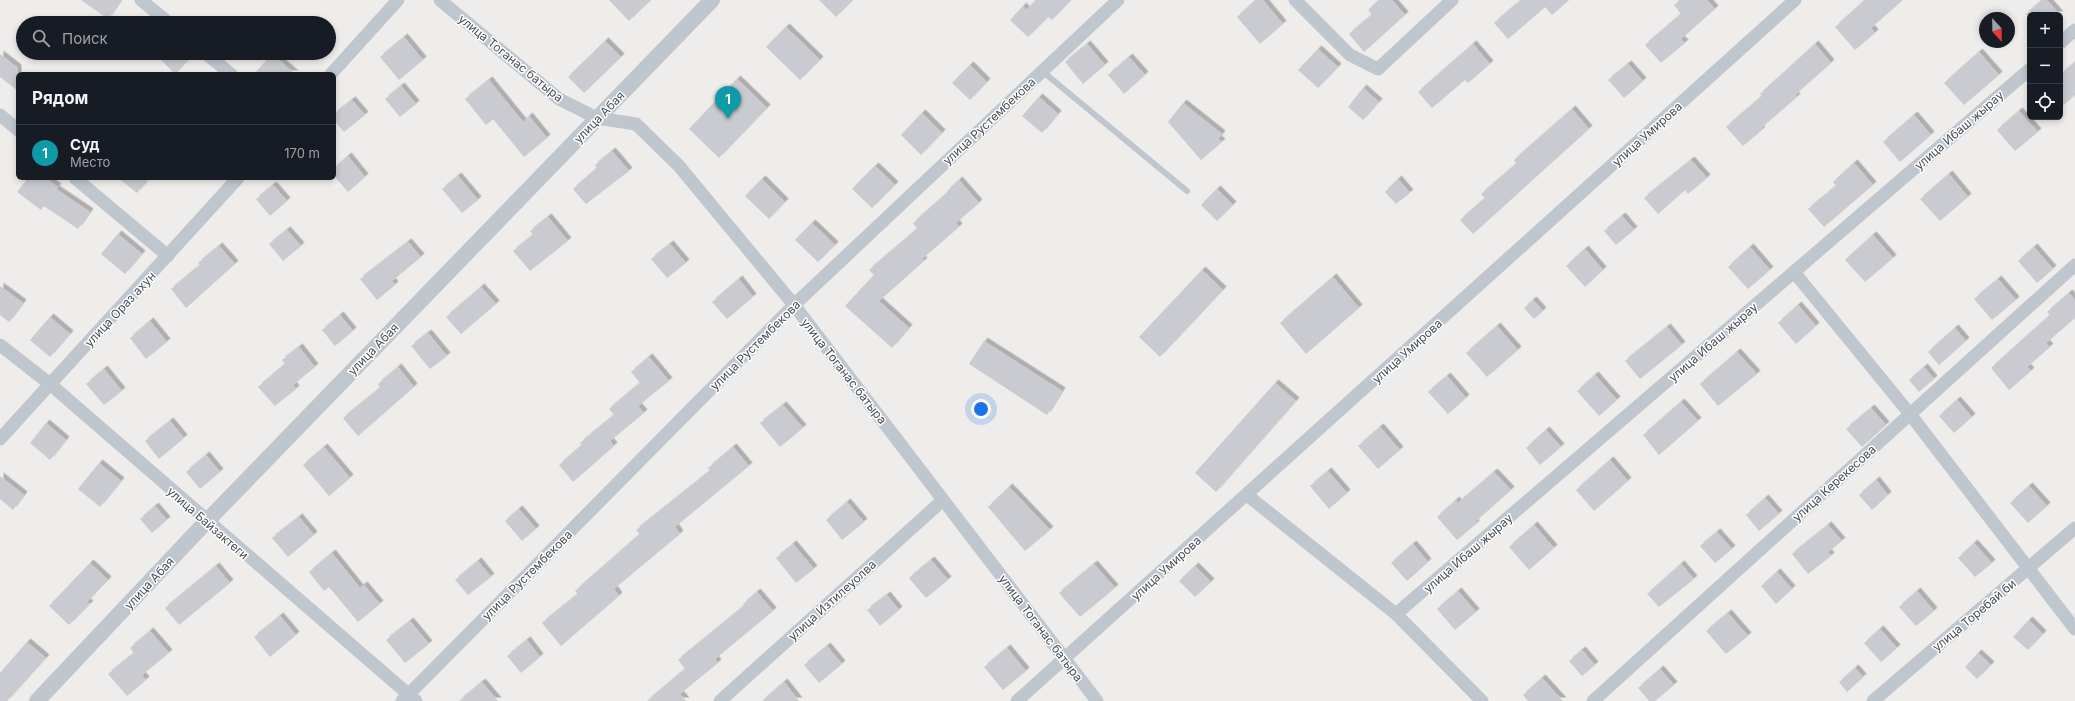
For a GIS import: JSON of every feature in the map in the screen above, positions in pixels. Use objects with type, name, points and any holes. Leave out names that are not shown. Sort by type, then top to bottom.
[{"type":"street","points":[[141,0],[160,16]]},
{"type":"street","points":[[333,72],[398,0]]},
{"type":"street","name":"улица Тоганас батыра","points":[[440,0],[559,99],[597,118],[636,124],[679,166],[794,305],[1097,701]]},
{"type":"street","name":"улица Абая","points":[[37,701],[206,522],[712,0]]},
{"type":"street","name":"улица Рустембекова","points":[[409,699],[794,305],[1118,0]]},
{"type":"street","points":[[1295,0],[1350,54],[1378,69],[1452,0]]},
{"type":"street","name":"улица Умирова","points":[[1017,701],[1066,659],[1795,0]]},
{"type":"street","points":[[2063,40],[2075,30]]},
{"type":"street","points":[[213,60],[228,72]]},
{"type":"street","name":"улица Ибаш жырау","points":[[1396,614],[2027,72]]},
{"type":"street","points":[[0,115],[16,128]]},
{"type":"street","points":[[77,180],[168,256]]},
{"type":"street","name":"улица Ораз ахун","points":[[0,439],[236,180]]},
{"type":"street","name":"улица Керекесова","points":[[1594,701],[2075,265]]},
{"type":"street","points":[[1794,272],[1910,414],[2075,629]]},
{"type":"street","name":"улица Байзактеги","points":[[0,345],[50,384],[409,699]]},
{"type":"street","points":[[1247,495],[1396,614],[1482,701]]},
{"type":"street","name":"улица Изтилеуолва","points":[[720,701],[943,500]]},
{"type":"street","name":"улица Торебай би","points":[[1872,701],[2075,528]]},
{"type":"lane","points":[[1042,72],[1187,190]]},
{"type":"building","points":[[81,0],[121,0],[110,16],[104,16]]},
{"type":"building","points":[[609,0],[651,0],[629,21]]},
{"type":"building","points":[[819,0],[853,0],[836,17]]},
{"type":"building","points":[[1036,0],[1071,0],[1052,20],[1048,17],[1028,37],[1010,20],[1023,6],[1026,10]]},
{"type":"building","points":[[1256,0],[1263,0],[1283,24],[1260,44],[1237,17]]},
{"type":"building","points":[[1379,0],[1392,0],[1405,15],[1364,52],[1349,34],[1372,15],[1368,10]]},
{"type":"building","points":[[1521,0],[1569,0],[1552,15],[1545,7],[1508,39],[1494,23]]},
{"type":"building","points":[[1680,0],[1707,0],[1715,9],[1681,39],[1685,43],[1661,63],[1645,45],[1681,14],[1674,5]]},
{"type":"building","points":[[1865,0],[1903,0],[1871,28],[1875,33],[1855,50],[1835,27]]},
{"type":"building","points":[[2042,0],[2047,0],[2057,12],[2028,12]]},
{"type":"building","points":[[786,27],[820,60],[800,80],[766,47]]},
{"type":"building","points":[[404,37],[423,60],[399,80],[380,57]]},
{"type":"building","points":[[605,41],[621,57],[584,93],[568,77]]},
{"type":"building","points":[[1087,44],[1105,65],[1083,84],[1065,62]]},
{"type":"building","points":[[1473,44],[1490,64],[1468,83],[1465,80],[1432,108],[1418,92]]},
{"type":"building","points":[[1815,44],[1831,63],[1795,95],[1797,97],[1743,146],[1726,127],[1762,96],[1760,94]]},
{"type":"building","points":[[1318,49],[1338,67],[1318,88],[1298,70]]},
{"type":"building","points":[[1979,52],[1999,75],[1964,105],[1944,83]]},
{"type":"building","points":[[0,54],[18,68],[18,72],[16,72],[16,89],[0,77]]},
{"type":"building","points":[[1129,57],[1145,75],[1124,94],[1108,75]]},
{"type":"building","points":[[161,60],[188,60],[177,72],[173,72]]},
{"type":"building","points":[[267,60],[279,60],[293,72],[256,72]]},
{"type":"building","points":[[2075,62],[2075,95],[2063,105],[2063,84],[2063,72]]},
{"type":"building","points":[[1628,64],[1643,81],[1624,98],[1608,80]]},
{"type":"building","points":[[970,65],[987,82],[970,100],[952,83]]},
{"type":"building","points":[[737,79],[767,108],[719,158],[689,129]]},
{"type":"building","points":[[489,80],[523,122],[529,116],[547,138],[524,157],[493,119],[486,125],[465,99]]},
{"type":"building","points":[[401,86],[416,104],[400,117],[385,99]]},
{"type":"building","points":[[1363,88],[1379,102],[1363,120],[1348,107]]},
{"type":"building","points":[[1039,97],[1058,114],[1042,133],[1022,116]]},
{"type":"building","points":[[352,100],[365,115],[344,132],[336,122],[336,112]]},
{"type":"building","points":[[1183,103],[1222,134],[1218,139],[1222,142],[1201,160],[1168,122]]},
{"type":"building","points":[[1572,109],[1589,129],[1473,234],[1460,220],[1485,198],[1481,194],[1516,164],[1514,160]]},
{"type":"building","points":[[2019,111],[2038,132],[2015,151],[1997,130]]},
{"type":"building","points":[[922,113],[942,133],[921,155],[901,135]]},
{"type":"building","points":[[1914,115],[1931,135],[1900,162],[1883,142]]},
{"type":"building","points":[[612,151],[629,171],[586,204],[573,189],[597,168],[595,165]]},
{"type":"building","points":[[348,156],[365,177],[348,192],[336,178],[336,166]]},
{"type":"building","points":[[1691,160],[1707,178],[1688,194],[1685,190],[1658,214],[1644,198]]},
{"type":"building","points":[[1854,163],[1873,185],[1824,227],[1808,209],[1836,186],[1833,182]]},
{"type":"building","points":[[875,166],[895,185],[872,208],[852,189]]},
{"type":"building","points":[[1949,174],[1968,197],[1940,221],[1920,199]]},
{"type":"building","points":[[458,176],[478,200],[462,213],[442,189]]},
{"type":"building","points":[[762,179],[785,202],[769,219],[745,196]]},
{"type":"building","points":[[1398,179],[1410,193],[1396,204],[1385,192]]},
{"type":"building","points":[[26,180],[48,180],[58,187],[56,189],[90,212],[78,229],[44,206],[41,210],[17,192]]},
{"type":"building","points":[[121,180],[147,180],[137,193]]},
{"type":"building","points":[[959,180],[979,203],[956,223],[959,227],[922,259],[924,261],[879,301],[909,328],[892,348],[845,306],[874,275],[869,270],[917,229],[913,223],[948,192],[947,191]]},
{"type":"building","points":[[273,185],[287,201],[270,216],[256,199]]},
{"type":"building","points":[[1217,189],[1233,205],[1217,221],[1201,205]]},
{"type":"building","points":[[1622,216],[1634,230],[1616,245],[1604,231]]},
{"type":"building","points":[[548,217],[568,241],[530,271],[513,251],[533,235],[530,231]]},
{"type":"building","points":[[812,223],[835,245],[818,262],[795,240]]},
{"type":"building","points":[[287,230],[301,246],[283,261],[269,244]]},
{"type":"building","points":[[118,234],[142,254],[125,274],[101,254]]},
{"type":"building","points":[[1873,235],[1893,258],[1865,282],[1845,260]]},
{"type":"building","points":[[408,242],[421,257],[392,281],[395,285],[377,300],[360,279]]},
{"type":"building","points":[[670,244],[686,263],[667,278],[651,259]]},
{"type":"building","points":[[219,246],[235,264],[186,308],[171,289],[200,265],[198,263]]},
{"type":"building","points":[[1750,247],[1770,270],[1748,289],[1728,267]]},
{"type":"building","points":[[2034,247],[2053,269],[2037,283],[2018,261]]},
{"type":"building","points":[[1585,249],[1603,270],[1585,287],[1566,266]]},
{"type":"building","points":[[1202,270],[1223,290],[1160,357],[1139,337]]},
{"type":"building","points":[[1333,277],[1359,308],[1306,354],[1280,323]]},
{"type":"building","points":[[739,279],[753,297],[727,319],[712,302]]},
{"type":"building","points":[[1998,279],[2016,300],[1992,320],[1974,299]]},
{"type":"building","points":[[0,286],[23,303],[9,322],[0,315]]},
{"type":"building","points":[[481,287],[496,304],[461,334],[446,317]]},
{"type":"building","points":[[2069,293],[2075,300],[2075,318],[2046,343],[2050,347],[2027,367],[2031,371],[2009,390],[1991,368],[2050,315],[2047,312]]},
{"type":"building","points":[[1533,300],[1543,311],[1534,319],[1524,308]]},
{"type":"building","points":[[1798,305],[1816,326],[1796,344],[1778,323]]},
{"type":"building","points":[[340,315],[353,331],[335,346],[322,330]]},
{"type":"building","points":[[50,317],[70,334],[50,357],[30,340]]},
{"type":"building","points":[[150,321],[167,342],[146,359],[130,338]]},
{"type":"building","points":[[1497,326],[1518,350],[1487,377],[1466,353]]},
{"type":"building","points":[[1667,327],[1682,345],[1640,379],[1625,361]]},
{"type":"building","points":[[1955,328],[1966,341],[1939,365],[1928,352]]},
{"type":"building","points":[[428,333],[447,356],[430,369],[411,346]]},
{"type":"building","points":[[984,341],[1062,391],[1047,415],[969,364]]},
{"type":"building","points":[[299,347],[315,367],[293,385],[296,389],[275,406],[258,387],[285,364],[282,360]]},
{"type":"building","points":[[1737,352],[1757,374],[1718,406],[1700,384]]},
{"type":"building","points":[[649,357],[669,381],[638,406],[644,413],[610,441],[614,446],[573,482],[559,465],[582,445],[580,443],[614,415],[609,409],[640,383],[631,372]]},
{"type":"building","points":[[398,367],[414,387],[358,436],[343,418],[380,388],[378,384]]},
{"type":"building","points":[[1924,367],[1934,379],[1919,392],[1909,380]]},
{"type":"building","points":[[104,369],[122,391],[104,405],[86,384]]},
{"type":"building","points":[[1595,375],[1617,400],[1599,416],[1577,391]]},
{"type":"building","points":[[1447,376],[1466,398],[1448,414],[1428,392]]},
{"type":"building","points":[[1275,383],[1296,401],[1216,492],[1195,473]]},
{"type":"building","points":[[1957,400],[1972,417],[1954,433],[1939,416]]},
{"type":"building","points":[[1681,402],[1698,421],[1659,455],[1643,435]]},
{"type":"building","points":[[783,405],[803,428],[780,447],[760,423]]},
{"type":"building","points":[[1871,408],[1886,425],[1862,447],[1846,429]]},
{"type":"building","points":[[170,421],[184,438],[159,459],[145,441]]},
{"type":"building","points":[[46,423],[66,440],[50,460],[30,443]]},
{"type":"building","points":[[1380,427],[1400,450],[1378,469],[1358,446]]},
{"type":"building","points":[[1546,430],[1561,447],[1540,465],[1526,448]]},
{"type":"building","points":[[324,447],[350,478],[329,496],[303,465]]},
{"type":"building","points":[[733,447],[749,466],[675,527],[680,534],[614,589],[619,596],[561,646],[542,623],[578,594],[575,591],[640,534],[636,530],[710,471],[708,468]]},
{"type":"building","points":[[206,455],[220,472],[200,489],[186,472]]},
{"type":"building","points":[[1610,460],[1628,481],[1594,511],[1576,490]]},
{"type":"building","points":[[99,463],[121,481],[100,507],[78,489]]},
{"type":"building","points":[[1328,471],[1347,493],[1329,509],[1310,486]]},
{"type":"building","points":[[1494,472],[1511,490],[1457,540],[1437,517],[1456,500],[1458,503]]},
{"type":"building","points":[[0,476],[24,495],[13,510],[0,499]]},
{"type":"building","points":[[1876,480],[1888,495],[1872,510],[1859,495]]},
{"type":"building","points":[[2029,486],[2047,506],[2028,523],[2010,503]]},
{"type":"building","points":[[1009,487],[1050,530],[1025,551],[988,507]]},
{"type":"building","points":[[1765,498],[1779,514],[1759,531],[1746,515]]},
{"type":"building","points":[[847,502],[864,522],[842,540],[826,520]]},
{"type":"building","points":[[155,506],[167,520],[152,533],[140,519]]},
{"type":"building","points":[[519,509],[536,529],[522,541],[505,521]]},
{"type":"building","points":[[299,517],[314,535],[288,557],[272,538]]},
{"type":"building","points":[[1534,525],[1554,548],[1529,570],[1509,547]]},
{"type":"building","points":[[1828,525],[1842,541],[1828,552],[1831,556],[1808,574],[1792,554]]},
{"type":"building","points":[[1717,532],[1732,549],[1715,563],[1700,546]]},
{"type":"building","points":[[1974,543],[1992,563],[1975,577],[1958,558]]},
{"type":"building","points":[[793,544],[814,569],[796,583],[776,558]]},
{"type":"building","points":[[1413,544],[1428,562],[1407,581],[1391,563]]},
{"type":"building","points":[[332,553],[360,588],[364,585],[380,604],[358,622],[329,587],[324,591],[309,572]]},
{"type":"building","points":[[931,560],[948,580],[926,598],[909,578]]},
{"type":"building","points":[[478,561],[491,577],[468,595],[455,580]]},
{"type":"building","points":[[90,563],[108,580],[87,602],[90,604],[69,625],[49,606]]},
{"type":"building","points":[[1094,564],[1115,588],[1080,617],[1059,593]]},
{"type":"building","points":[[1681,564],[1694,579],[1659,607],[1647,594]]},
{"type":"building","points":[[216,566],[230,583],[179,625],[165,608]]},
{"type":"building","points":[[1195,566],[1211,582],[1195,597],[1179,581]]},
{"type":"building","points":[[1777,572],[1792,589],[1776,604],[1761,586]]},
{"type":"building","points":[[1458,591],[1476,612],[1455,630],[1437,609]]},
{"type":"building","points":[[1917,591],[1934,611],[1916,626],[1899,607]]},
{"type":"building","points":[[757,592],[773,611],[715,659],[718,663],[680,694],[686,701],[647,701],[685,669],[678,660],[744,606],[743,604]]},
{"type":"building","points":[[887,595],[899,610],[880,626],[867,610]]},
{"type":"building","points":[[1728,613],[1748,636],[1726,654],[1706,631]]},
{"type":"building","points":[[280,616],[296,635],[270,657],[254,637]]},
{"type":"building","points":[[2029,620],[2043,634],[2028,650],[2013,637]]},
{"type":"building","points":[[410,621],[429,644],[405,663],[386,640]]},
{"type":"building","points":[[1880,629],[1897,648],[1881,662],[1864,643]]},
{"type":"building","points":[[150,631],[169,653],[142,675],[146,680],[127,696],[108,674],[134,653],[130,648]]},
{"type":"building","points":[[527,640],[540,657],[521,673],[507,656]]},
{"type":"building","points":[[27,642],[46,658],[7,701],[0,701],[0,673]]},
{"type":"building","points":[[827,646],[842,664],[819,683],[804,665]]},
{"type":"building","points":[[1007,648],[1026,671],[1003,690],[984,667]]},
{"type":"building","points":[[1582,650],[1595,665],[1582,676],[1569,661]]},
{"type":"building","points":[[1978,653],[1991,665],[1977,679],[1965,667]]},
{"type":"building","points":[[1855,668],[1863,677],[1847,692],[1839,682]]},
{"type":"building","points":[[1660,669],[1674,685],[1655,701],[1649,701],[1638,688]]},
{"type":"building","points":[[1542,678],[1563,701],[1528,701],[1523,695]]},
{"type":"building","points":[[482,682],[498,701],[459,701]]},
{"type":"building","points":[[784,682],[799,701],[762,701]]},
{"type":"place","name":"Суд","points":[[728,119]]}]
